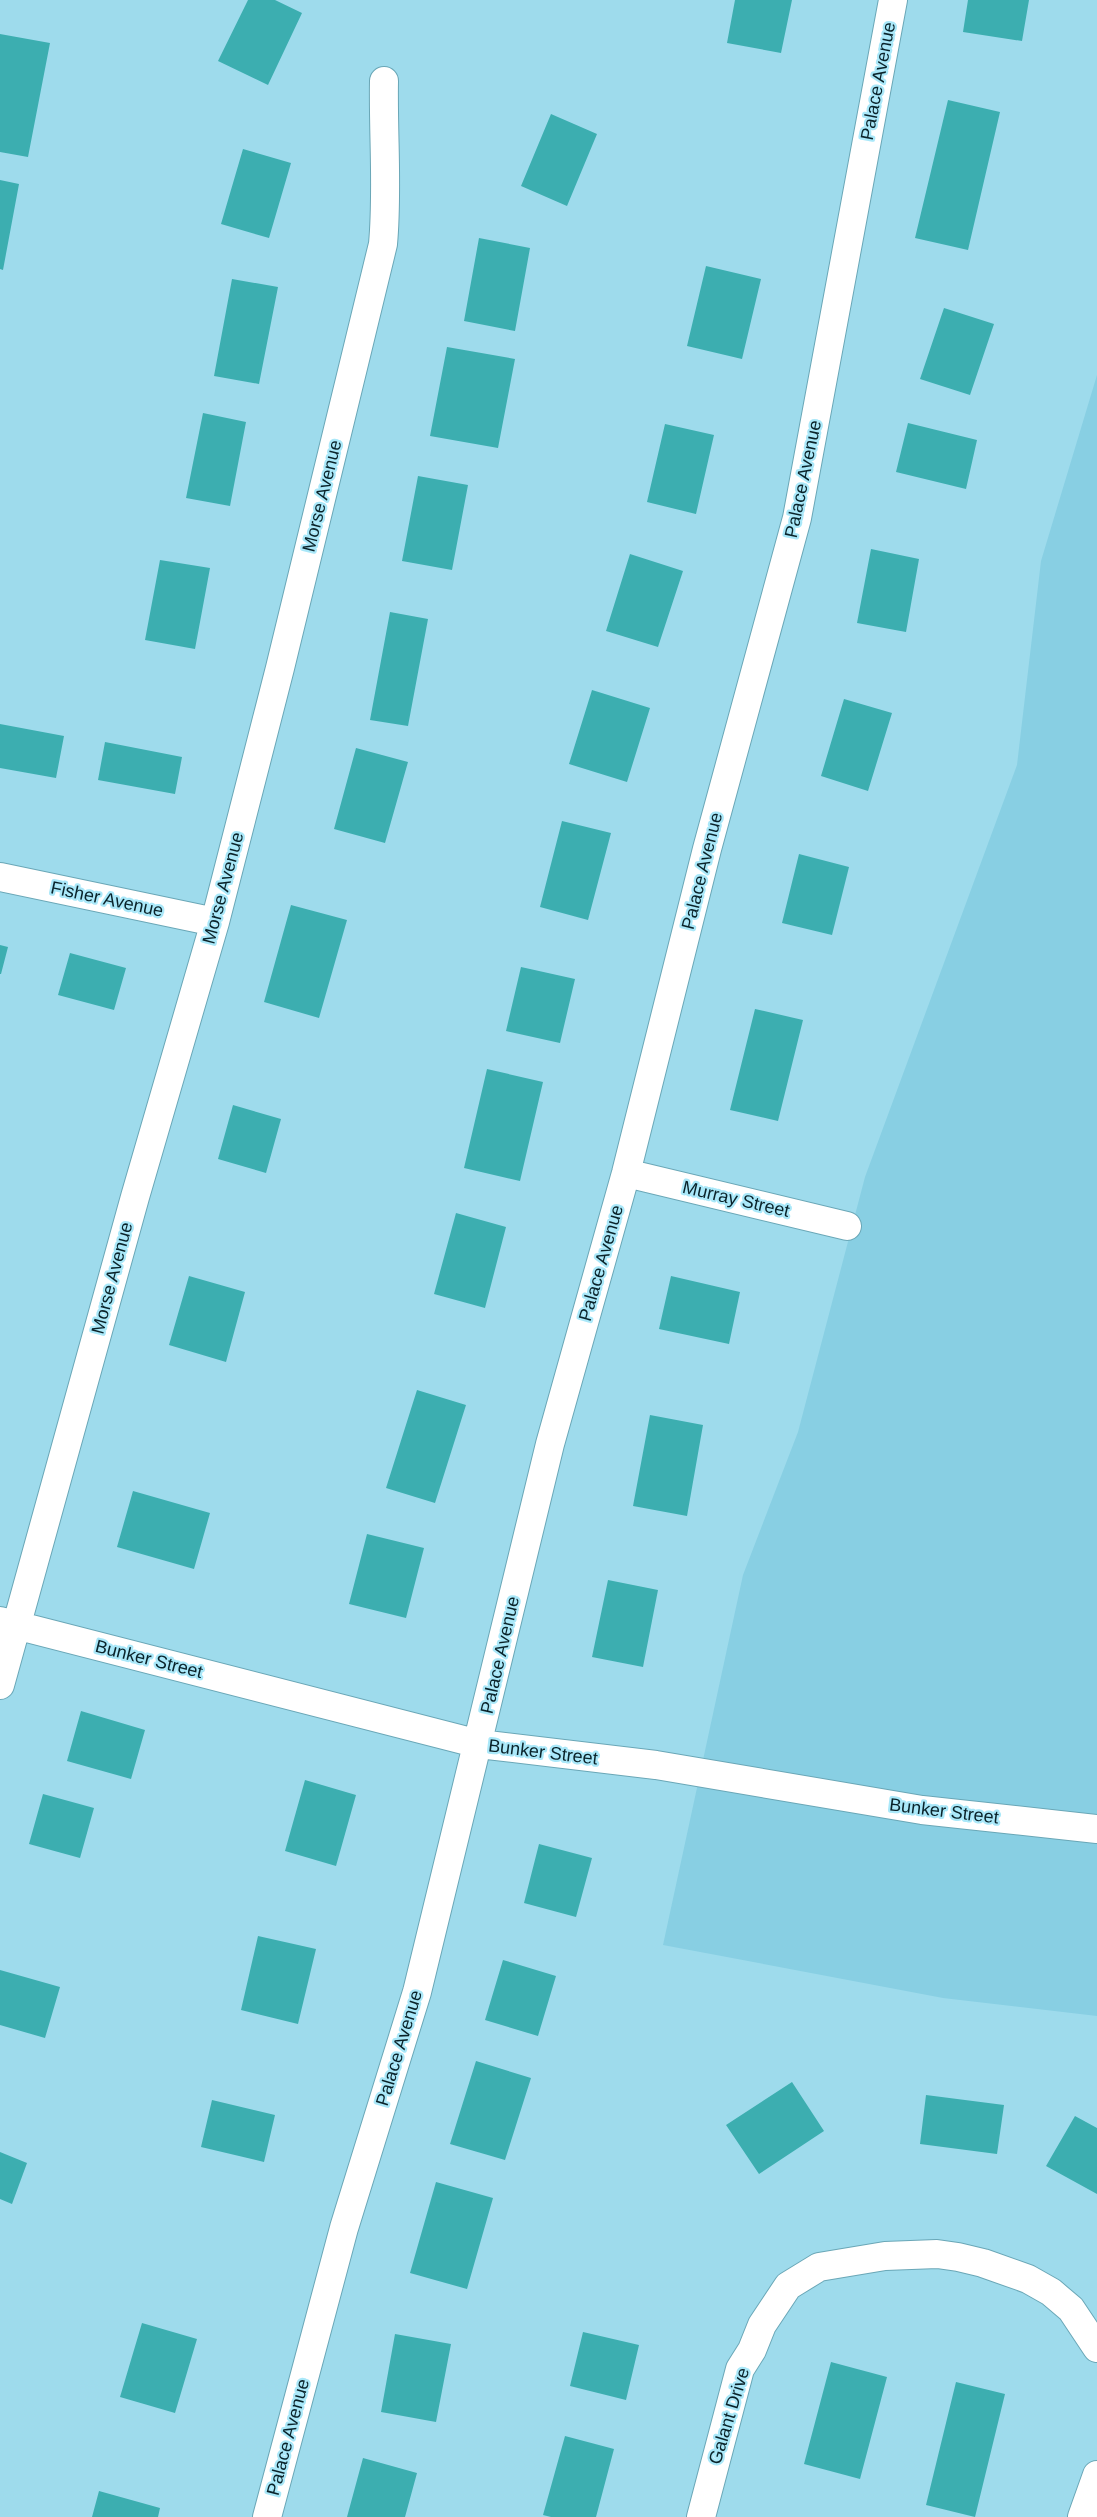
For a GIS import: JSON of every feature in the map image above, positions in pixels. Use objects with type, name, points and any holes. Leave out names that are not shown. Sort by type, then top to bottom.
[{"type":"street","name":"Palace Avenue","points":[[267,2517],[344,2228],[417,1992],[442,1882],[479,1744],[550,1444],[626,1173],[707,849],[797,518],[893,0]]},
{"type":"street","name":"Morse Avenue","points":[[0,1685],[8,1623],[215,922],[280,668],[383,244],[386,208],[383,146],[384,81]]},
{"type":"street","name":"Fisher Avenue","points":[[0,876],[215,922]]},
{"type":"street","name":"Murray Street","points":[[626,1173],[847,1226]]},
{"type":"street","name":"Bunker Street","points":[[8,1623],[479,1744],[656,1765],[922,1810],[1097,1829]]},
{"type":"street","name":"Galant Drive","points":[[701,2517],[740,2369],[752,2350],[762,2325],[788,2286],[819,2267],[862,2259],[913,2254],[937,2254],[983,2263],[1028,2279],[1051,2292],[1071,2309],[1097,2348]]},
{"type":"street","points":[[1082,2517],[1097,2475]]},
{"type":"shaded area","points":[[1097,375],[1097,2016],[943,1998],[663,1945],[743,1575],[798,1432],[865,1177],[1017,765],[1041,561]]},
{"type":"building","points":[[248,0],[275,0],[302,13],[268,85],[218,61]]},
{"type":"building","points":[[735,0],[792,0],[781,53],[727,43]]},
{"type":"building","points":[[968,0],[1029,0],[1022,41],[963,32]]},
{"type":"building","points":[[0,34],[50,43],[28,157],[0,152]]},
{"type":"building","points":[[948,100],[1000,112],[968,250],[915,238]]},
{"type":"building","points":[[551,114],[597,134],[567,206],[521,186]]},
{"type":"building","points":[[243,149],[291,163],[269,238],[221,224]]},
{"type":"building","points":[[0,180],[19,184],[3,270],[0,269]]},
{"type":"building","points":[[479,238],[530,248],[515,331],[464,321]]},
{"type":"building","points":[[706,266],[761,279],[742,359],[687,346]]},
{"type":"building","points":[[232,279],[278,287],[259,384],[214,376]]},
{"type":"building","points":[[944,308],[994,324],[970,395],[920,379]]},
{"type":"building","points":[[447,347],[515,359],[498,448],[430,436]]},
{"type":"building","points":[[203,413],[246,422],[230,506],[186,498]]},
{"type":"building","points":[[908,423],[977,440],[966,489],[896,472]]},
{"type":"building","points":[[665,424],[714,435],[696,514],[647,502]]},
{"type":"building","points":[[418,476],[468,485],[452,570],[402,561]]},
{"type":"building","points":[[871,549],[919,559],[906,632],[857,623]]},
{"type":"building","points":[[630,554],[683,571],[658,647],[606,631]]},
{"type":"building","points":[[160,560],[210,568],[195,649],[145,640]]},
{"type":"building","points":[[390,612],[428,619],[408,726],[370,720]]},
{"type":"building","points":[[592,690],[650,708],[627,782],[569,764]]},
{"type":"building","points":[[844,699],[892,713],[868,791],[821,776]]},
{"type":"building","points":[[0,724],[64,736],[56,778],[0,768]]},
{"type":"building","points":[[105,742],[182,757],[175,794],[98,780]]},
{"type":"building","points":[[356,748],[408,762],[385,843],[334,829]]},
{"type":"building","points":[[562,821],[611,833],[588,920],[540,907]]},
{"type":"building","points":[[799,854],[849,867],[832,935],[782,923]]},
{"type":"building","points":[[291,905],[347,920],[319,1018],[264,1002]]},
{"type":"building","points":[[0,945],[8,947],[1,974],[0,974]]},
{"type":"building","points":[[70,953],[126,968],[114,1010],[58,995]]},
{"type":"building","points":[[521,967],[575,979],[560,1043],[506,1031]]},
{"type":"building","points":[[755,1009],[803,1020],[778,1121],[730,1110]]},
{"type":"building","points":[[487,1069],[543,1082],[520,1181],[464,1168]]},
{"type":"building","points":[[233,1105],[281,1119],[266,1173],[218,1159]]},
{"type":"building","points":[[456,1213],[506,1227],[485,1308],[434,1294]]},
{"type":"building","points":[[189,1276],[245,1292],[226,1362],[169,1345]]},
{"type":"building","points":[[671,1276],[740,1292],[729,1344],[659,1329]]},
{"type":"building","points":[[417,1390],[466,1405],[435,1503],[386,1488]]},
{"type":"building","points":[[650,1415],[703,1425],[687,1516],[633,1506]]},
{"type":"building","points":[[133,1491],[210,1513],[194,1569],[117,1547]]},
{"type":"building","points":[[367,1534],[424,1548],[406,1618],[349,1604]]},
{"type":"building","points":[[608,1580],[658,1590],[643,1667],[592,1657]]},
{"type":"building","points":[[81,1711],[145,1730],[131,1779],[67,1761]]},
{"type":"building","points":[[305,1780],[356,1795],[336,1866],[285,1851]]},
{"type":"building","points":[[43,1794],[94,1808],[80,1858],[29,1844]]},
{"type":"building","points":[[539,1844],[592,1858],[576,1917],[524,1903]]},
{"type":"building","points":[[258,1936],[316,1949],[298,2024],[241,2010]]},
{"type":"building","points":[[503,1960],[556,1976],[538,2036],[485,2020]]},
{"type":"building","points":[[0,1970],[60,1987],[45,2038],[0,2025]]},
{"type":"building","points":[[476,2061],[531,2078],[505,2160],[450,2144]]},
{"type":"building","points":[[792,2082],[824,2131],[759,2174],[726,2125]]},
{"type":"building","points":[[926,2095],[1004,2105],[997,2154],[920,2144]]},
{"type":"building","points":[[212,2100],[275,2115],[264,2162],[201,2147]]},
{"type":"building","points":[[1075,2116],[1097,2128],[1097,2194],[1046,2166]]},
{"type":"building","points":[[0,2152],[27,2163],[12,2204],[0,2199]]},
{"type":"building","points":[[436,2182],[493,2198],[467,2289],[410,2273]]},
{"type":"building","points":[[142,2323],[197,2339],[175,2413],[120,2397]]},
{"type":"building","points":[[583,2332],[639,2345],[626,2400],[570,2386]]},
{"type":"building","points":[[395,2334],[451,2344],[436,2422],[381,2412]]},
{"type":"building","points":[[831,2362],[887,2377],[860,2479],[804,2464]]},
{"type":"building","points":[[956,2382],[1005,2394],[975,2517],[926,2505]]},
{"type":"building","points":[[565,2436],[614,2449],[596,2517],[551,2517],[543,2515]]},
{"type":"building","points":[[363,2458],[417,2473],[405,2517],[347,2517]]},
{"type":"building","points":[[99,2491],[160,2508],[158,2517],[92,2517]]}]
